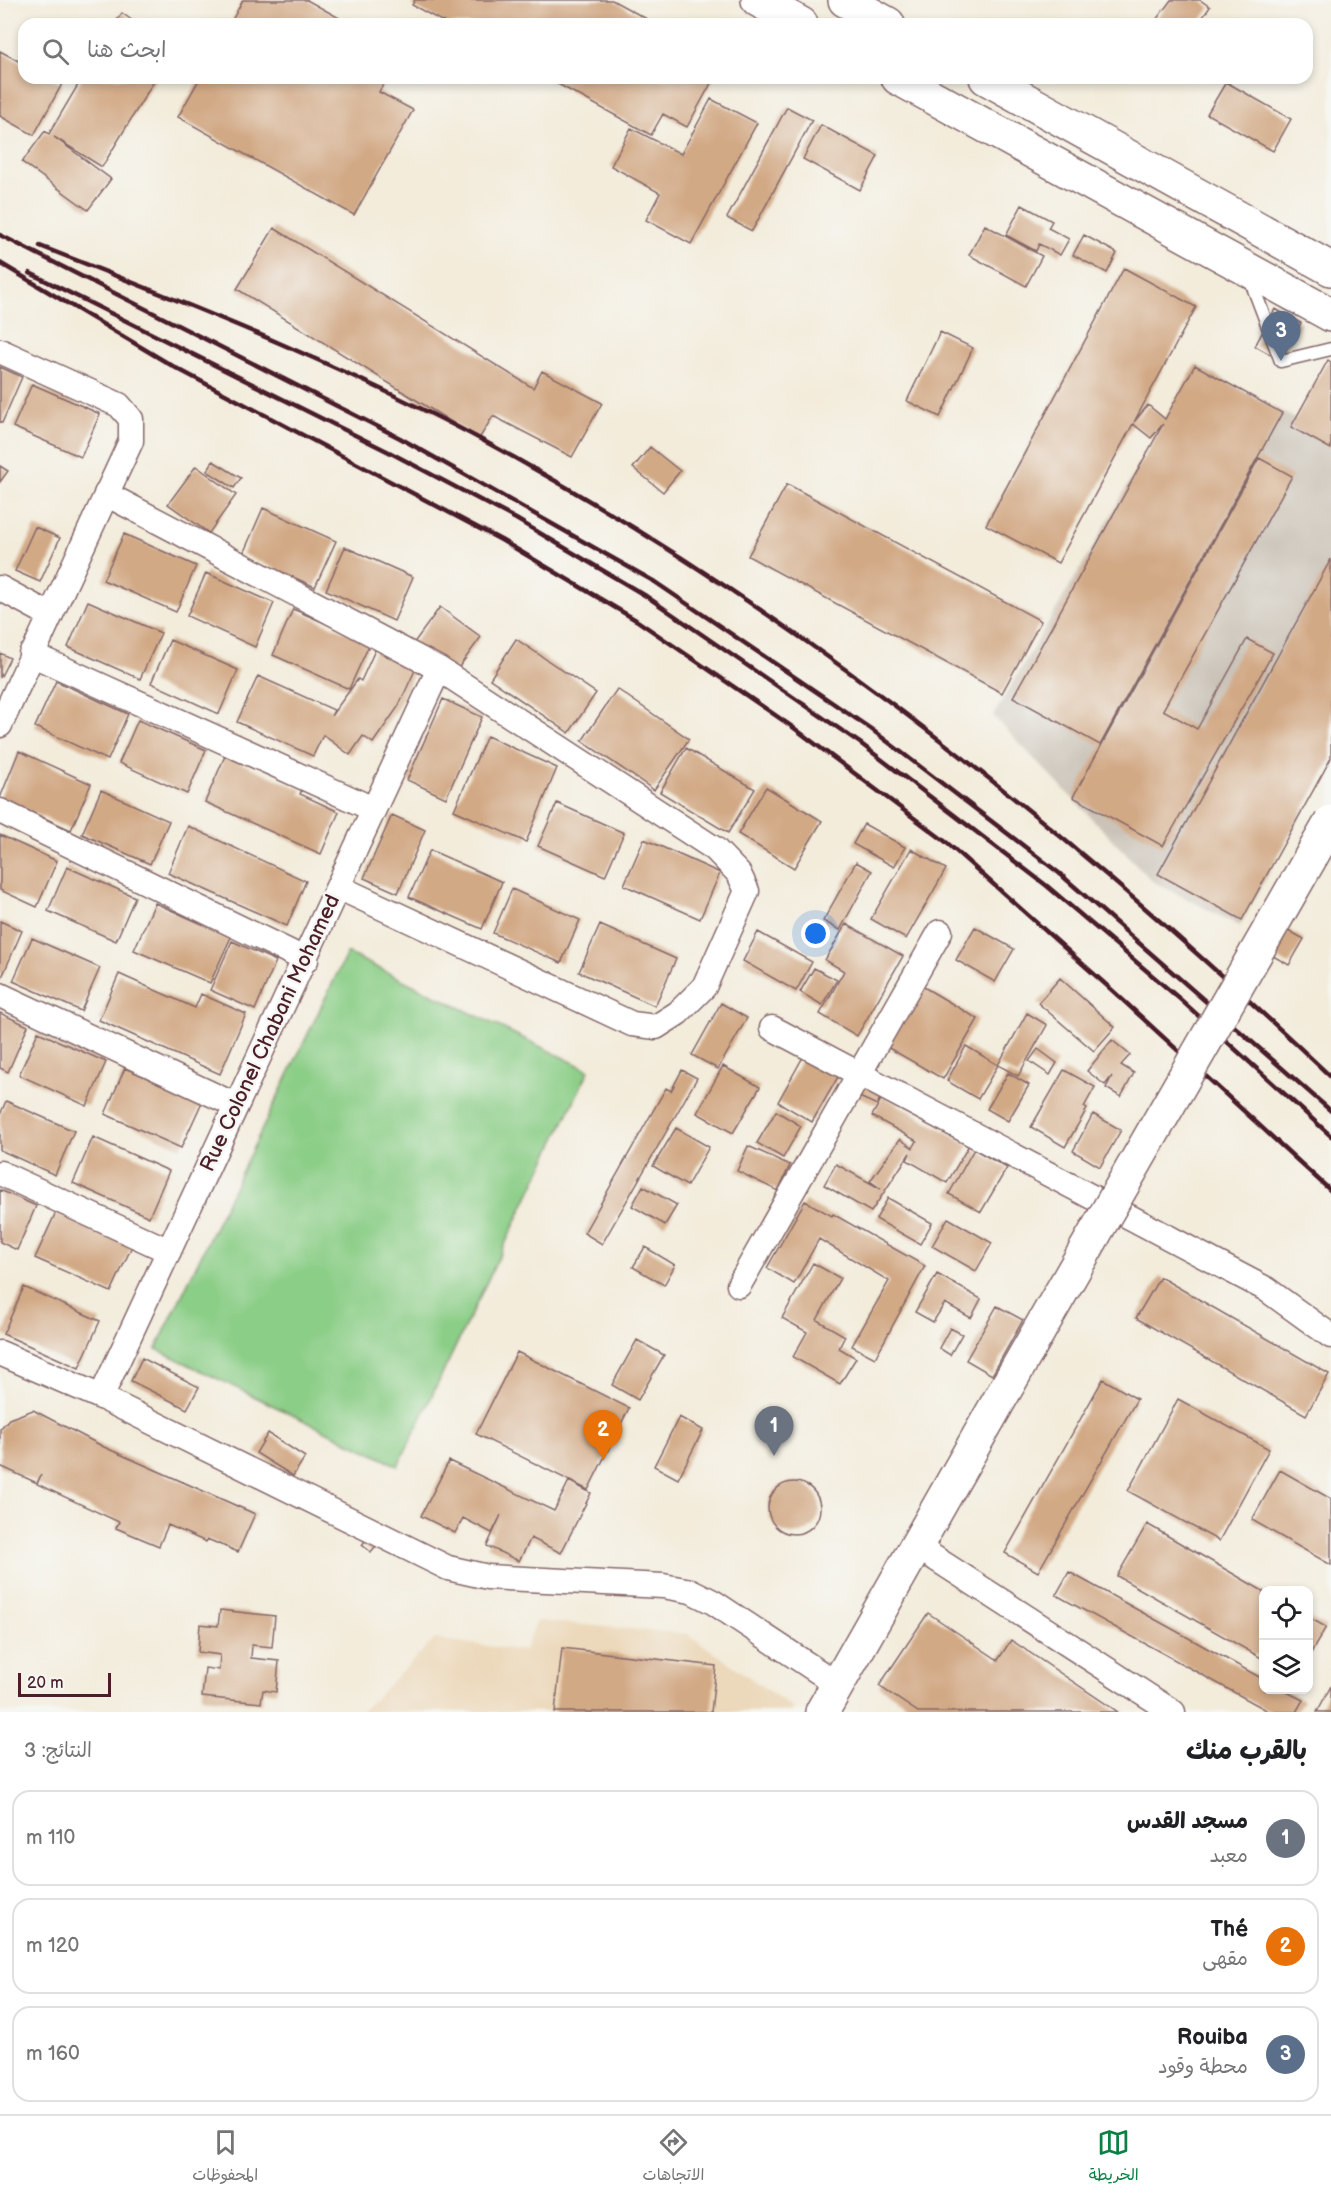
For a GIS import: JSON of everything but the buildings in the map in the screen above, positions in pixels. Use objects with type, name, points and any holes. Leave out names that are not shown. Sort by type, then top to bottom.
[{"type":"main road","points":[[758,0],[790,18]]},
{"type":"main road","points":[[845,0],[877,18]]},
{"type":"main road","points":[[909,84],[1331,315]]},
{"type":"main road","points":[[997,84],[1331,269]]},
{"type":"main road","points":[[830,1698],[1331,822]]},
{"type":"street","points":[[0,351],[119,405],[131,418],[131,441],[0,725]]},
{"type":"street","points":[[106,494],[439,669],[715,849],[739,874],[747,891],[704,987],[678,1013],[656,1027],[632,1024],[338,887]]},
{"type":"street","points":[[0,588],[50,615]]},
{"type":"street","points":[[31,654],[373,809]]},
{"type":"street","name":"Rue Colonel Chabani Mohamed","points":[[101,1397],[235,1105],[306,960],[373,809],[439,669]]},
{"type":"street","points":[[0,811],[306,960]]},
{"type":"street","points":[[739,1285],[940,932]]},
{"type":"street","points":[[0,995],[235,1105]]},
{"type":"street","points":[[772,1028],[1266,1289],[1331,1336]]},
{"type":"street","points":[[0,1173],[169,1251]]},
{"type":"street","points":[[4,1361],[101,1397],[448,1568],[488,1577],[663,1586],[691,1591],[713,1602],[830,1698]]},
{"type":"street","points":[[916,1546],[1173,1712]]},
{"type":"lane","points":[[1247,270],[1281,361],[1331,349]]},
{"type":"shaded area","points":[[1331,362],[1331,760],[1240,926],[1152,881],[993,716],[1093,547],[1196,364],[1297,420]]},
{"type":"shaded area","points":[[537,1621],[688,1634],[793,1708],[791,1712],[361,1712],[435,1639],[524,1651]]},
{"type":"green space","points":[[347,953],[589,1070],[398,1466],[156,1349]]},
{"type":"railway","points":[[0,235],[400,438],[655,582],[871,729],[1059,873],[1331,1111]]},
{"type":"railway","points":[[40,246],[221,318],[340,370],[458,427],[626,523],[734,592],[840,665],[1043,822],[1141,905],[1331,1077]]},
{"type":"railway","points":[[0,263],[176,368],[501,540],[636,620],[794,728],[946,842],[1331,1191]]},
{"type":"railway","points":[[30,273],[389,452],[516,519],[646,596],[860,743],[1047,886],[1181,1000],[1331,1136]]},
{"type":"place","name":"Rouiba","points":[[1281,361]]},
{"type":"place","name":"مسجد القدس","points":[[774,1456]]},
{"type":"place","name":"Thé","points":[[603,1460]]}]
